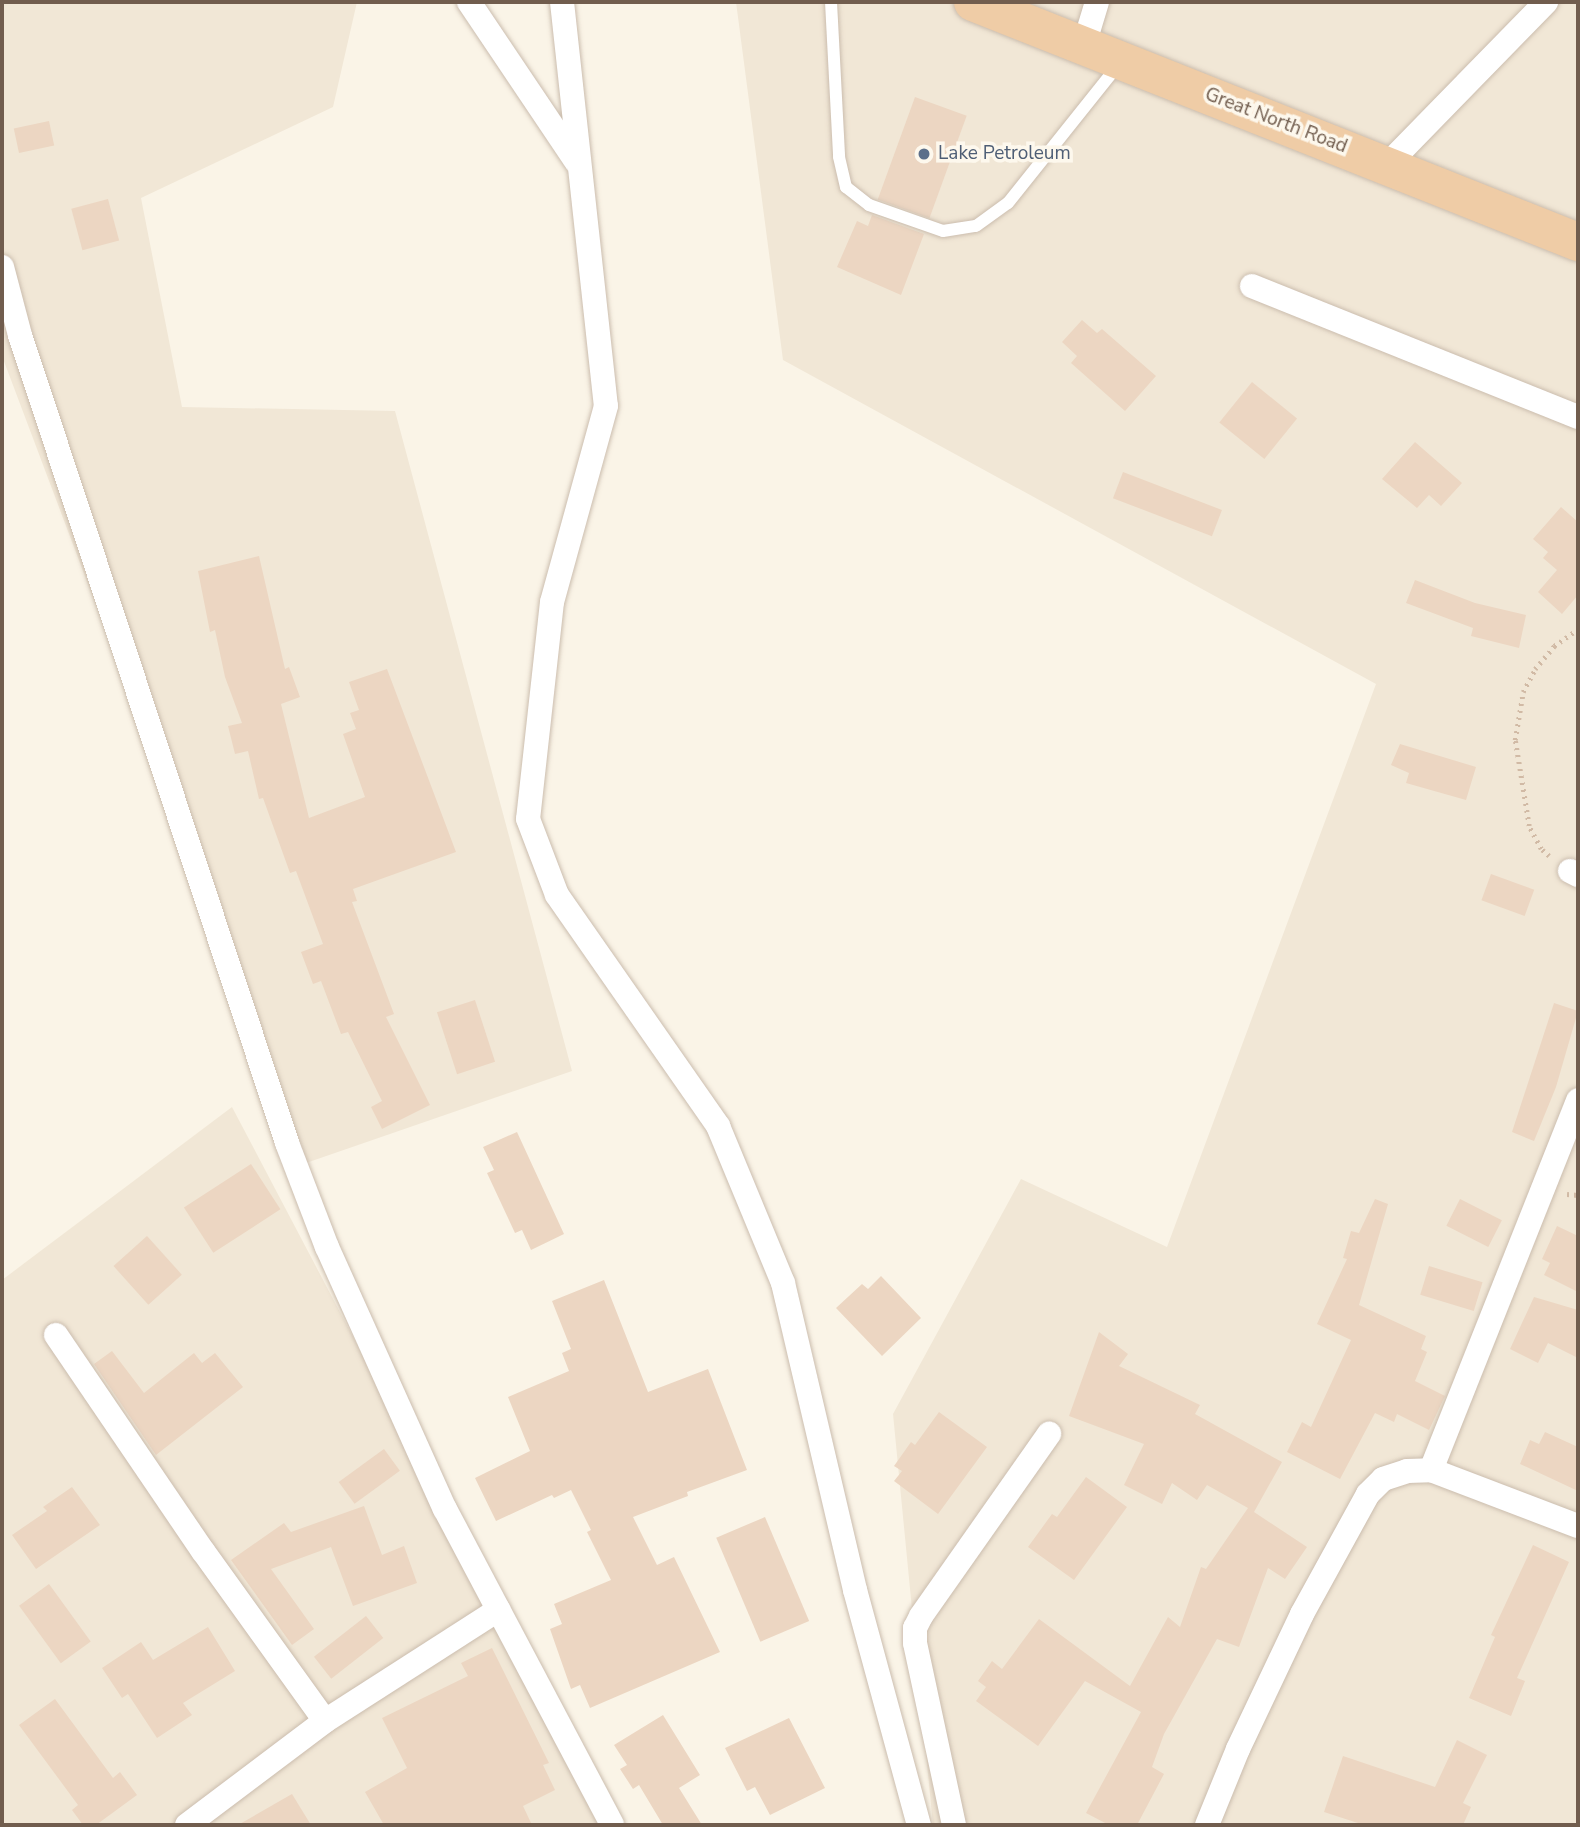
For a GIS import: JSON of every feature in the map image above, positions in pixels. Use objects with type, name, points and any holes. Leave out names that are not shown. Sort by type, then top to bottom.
[{"type":"highway","name":"Great North Road","points":[[974,2],[1578,242]]},
{"type":"street","points":[[469,2],[578,164]]},
{"type":"street","points":[[562,2],[606,406],[552,602],[528,819],[558,895],[718,1126],[783,1283],[855,1590],[919,1825]]},
{"type":"street","points":[[1084,45],[1097,2]]},
{"type":"street","points":[[1387,165],[1546,2]]},
{"type":"street","points":[[2,267],[20,335],[287,1143],[327,1247],[440,1497],[612,1825]]},
{"type":"street","points":[[1252,286],[1578,416]]},
{"type":"street","points":[[1431,1470],[1578,1100]]},
{"type":"street","points":[[56,1335],[203,1551],[325,1721]]},
{"type":"street","points":[[954,1825],[915,1643],[915,1628],[1049,1434]]},
{"type":"street","points":[[1207,1825],[1238,1749],[1296,1626],[1368,1494],[1383,1479],[1407,1471],[1431,1470],[1578,1527]]},
{"type":"street","points":[[187,1825],[325,1721],[498,1610]]},
{"type":"lane","points":[[831,2],[839,157],[846,187],[869,205],[943,230],[976,226],[1007,202],[1122,61]]},
{"type":"path","points":[[1574,873],[1541,849],[1529,826],[1515,740],[1523,692],[1535,669],[1554,646],[1578,629]]},
{"type":"shaded area","points":[[2,2],[357,2],[333,107],[141,198],[182,407],[395,411],[572,1071],[306,1163],[2,356]]},
{"type":"shaded area","points":[[736,2],[1578,2],[1578,1825],[933,1825],[893,1414],[1021,1179],[1167,1247],[1376,684],[783,360]]},
{"type":"shaded area","points":[[232,1107],[610,1825],[2,1825],[2,1280]]},
{"type":"building","name":"Lake Petroleum","points":[[915,97],[967,116],[929,218],[878,199]]},
{"type":"building","points":[[49,121],[54,145],[19,153],[14,128]]},
{"type":"building","points":[[108,199],[119,241],[82,250],[71,209]]},
{"type":"building","points":[[872,215],[924,234],[901,295],[837,267],[857,221],[868,226]]},
{"type":"building","points":[[1082,320],[1097,333],[1102,329],[1156,376],[1125,411],[1071,363],[1077,356],[1062,342]]},
{"type":"building","points":[[1252,382],[1297,419],[1264,459],[1219,422]]},
{"type":"building","points":[[1415,442],[1462,483],[1441,506],[1429,495],[1417,508],[1382,479]]},
{"type":"building","points":[[1123,472],[1222,510],[1212,536],[1113,498]]},
{"type":"building","points":[[1561,507],[1578,522],[1578,595],[1562,614],[1538,592],[1557,570],[1543,558],[1548,552],[1533,539]]},
{"type":"building","points":[[259,556],[285,669],[289,667],[300,697],[281,704],[309,818],[365,797],[343,734],[356,729],[350,713],[359,710],[349,682],[387,669],[456,852],[353,889],[357,901],[352,902],[394,1014],[386,1017],[430,1105],[382,1129],[371,1107],[382,1101],[348,1032],[341,1034],[321,981],[313,984],[301,952],[323,944],[296,871],[290,873],[263,798],[259,799],[248,751],[235,754],[228,726],[242,723],[225,677],[215,630],[210,632],[198,571]]},
{"type":"building","points":[[1415,580],[1475,603],[1526,615],[1519,648],[1471,636],[1473,628],[1406,603]]},
{"type":"building","points":[[1400,744],[1476,767],[1466,800],[1406,783],[1409,773],[1391,765]]},
{"type":"building","points":[[1491,874],[1534,890],[1525,916],[1481,900]]},
{"type":"building","points":[[475,1000],[495,1062],[457,1074],[437,1012]]},
{"type":"building","points":[[1554,1003],[1578,1011],[1556,1087],[1534,1141],[1512,1132]]},
{"type":"building","points":[[517,1132],[564,1234],[531,1250],[522,1230],[515,1233],[487,1173],[494,1170],[483,1147]]},
{"type":"building","points":[[251,1164],[280,1209],[213,1253],[184,1208]]},
{"type":"building","points":[[1375,1199],[1388,1204],[1359,1305],[1426,1336],[1421,1349],[1427,1352],[1415,1381],[1445,1396],[1429,1430],[1397,1414],[1394,1422],[1375,1413],[1340,1479],[1287,1452],[1302,1422],[1311,1427],[1351,1340],[1317,1324],[1347,1259],[1343,1258],[1351,1231],[1359,1233]]},
{"type":"building","points":[[1460,1199],[1502,1220],[1488,1247],[1446,1226]]},
{"type":"building","points":[[1557,1226],[1578,1236],[1578,1292],[1544,1275],[1550,1263],[1542,1259]]},
{"type":"building","points":[[147,1236],[182,1275],[148,1305],[114,1266]]},
{"type":"building","points":[[1429,1266],[1483,1282],[1474,1311],[1420,1295]]},
{"type":"building","points":[[881,1276],[921,1318],[882,1356],[836,1308],[862,1284],[868,1289]]},
{"type":"building","points":[[604,1280],[648,1392],[708,1369],[747,1470],[687,1492],[688,1496],[633,1517],[657,1565],[674,1557],[720,1652],[590,1708],[580,1685],[571,1689],[550,1629],[562,1624],[554,1604],[611,1580],[587,1532],[591,1530],[571,1490],[554,1498],[552,1495],[496,1521],[475,1478],[530,1451],[508,1397],[569,1371],[562,1353],[571,1349],[552,1301]]},
{"type":"building","points":[[1534,1297],[1578,1310],[1578,1358],[1548,1343],[1538,1363],[1510,1349]]},
{"type":"building","points":[[1099,1332],[1128,1354],[1119,1366],[1200,1405],[1195,1414],[1282,1462],[1254,1512],[1307,1547],[1285,1579],[1268,1568],[1239,1647],[1217,1639],[1164,1734],[1152,1767],[1164,1774],[1137,1825],[1109,1825],[1086,1813],[1141,1712],[1085,1681],[1038,1746],[976,1701],[986,1687],[978,1681],[992,1661],[1002,1669],[1039,1619],[1130,1686],[1168,1617],[1180,1627],[1201,1567],[1206,1569],[1248,1508],[1207,1485],[1197,1500],[1172,1483],[1162,1504],[1124,1485],[1144,1444],[1069,1416]]},
{"type":"building","points":[[112,1351],[144,1393],[194,1353],[202,1363],[215,1353],[243,1387],[156,1455],[94,1364]]},
{"type":"building","points":[[939,1412],[987,1447],[938,1514],[894,1481],[902,1471],[894,1466],[911,1442],[915,1445]]},
{"type":"building","points":[[1545,1432],[1578,1447],[1578,1491],[1520,1464],[1530,1440],[1539,1444]]},
{"type":"building","points":[[384,1449],[400,1471],[355,1504],[339,1482]]},
{"type":"building","points":[[1086,1477],[1127,1507],[1074,1580],[1028,1547],[1052,1514],[1057,1517]]},
{"type":"building","points":[[72,1487],[100,1525],[36,1569],[12,1535],[47,1511],[43,1507]]},
{"type":"building","points":[[364,1506],[382,1555],[404,1546],[417,1583],[353,1606],[331,1547],[271,1569],[314,1629],[292,1645],[231,1560],[284,1523],[291,1532]]},
{"type":"building","points":[[765,1517],[809,1621],[760,1642],[716,1538]]},
{"type":"building","points":[[1533,1545],[1569,1562],[1517,1678],[1525,1681],[1511,1716],[1469,1698],[1495,1637],[1491,1635]]},
{"type":"building","points":[[49,1584],[91,1641],[61,1663],[19,1606]]},
{"type":"building","points":[[366,1616],[383,1638],[331,1679],[314,1657]]},
{"type":"building","points":[[208,1627],[235,1671],[183,1703],[192,1715],[157,1738],[128,1694],[122,1698],[102,1668],[141,1642],[153,1660]]},
{"type":"building","points":[[492,1648],[549,1763],[543,1765],[555,1790],[523,1806],[532,1825],[384,1825],[365,1792],[407,1768],[382,1718],[468,1676],[461,1663]]},
{"type":"building","points":[[55,1699],[113,1778],[120,1772],[137,1795],[96,1825],[83,1825],[72,1810],[78,1805],[19,1725]]},
{"type":"building","points":[[663,1715],[700,1775],[679,1788],[702,1825],[663,1825],[639,1785],[633,1789],[620,1769],[627,1765],[614,1745]]},
{"type":"building","points":[[789,1718],[825,1788],[770,1815],[755,1787],[747,1791],[725,1748]]},
{"type":"building","points":[[1457,1740],[1487,1755],[1463,1803],[1471,1807],[1463,1825],[1364,1825],[1324,1812],[1343,1756],[1435,1787]]},
{"type":"building","points":[[292,1794],[311,1825],[238,1825]]},
{"type":"place","name":"Lake Petroleum","points":[[924,154]]}]
